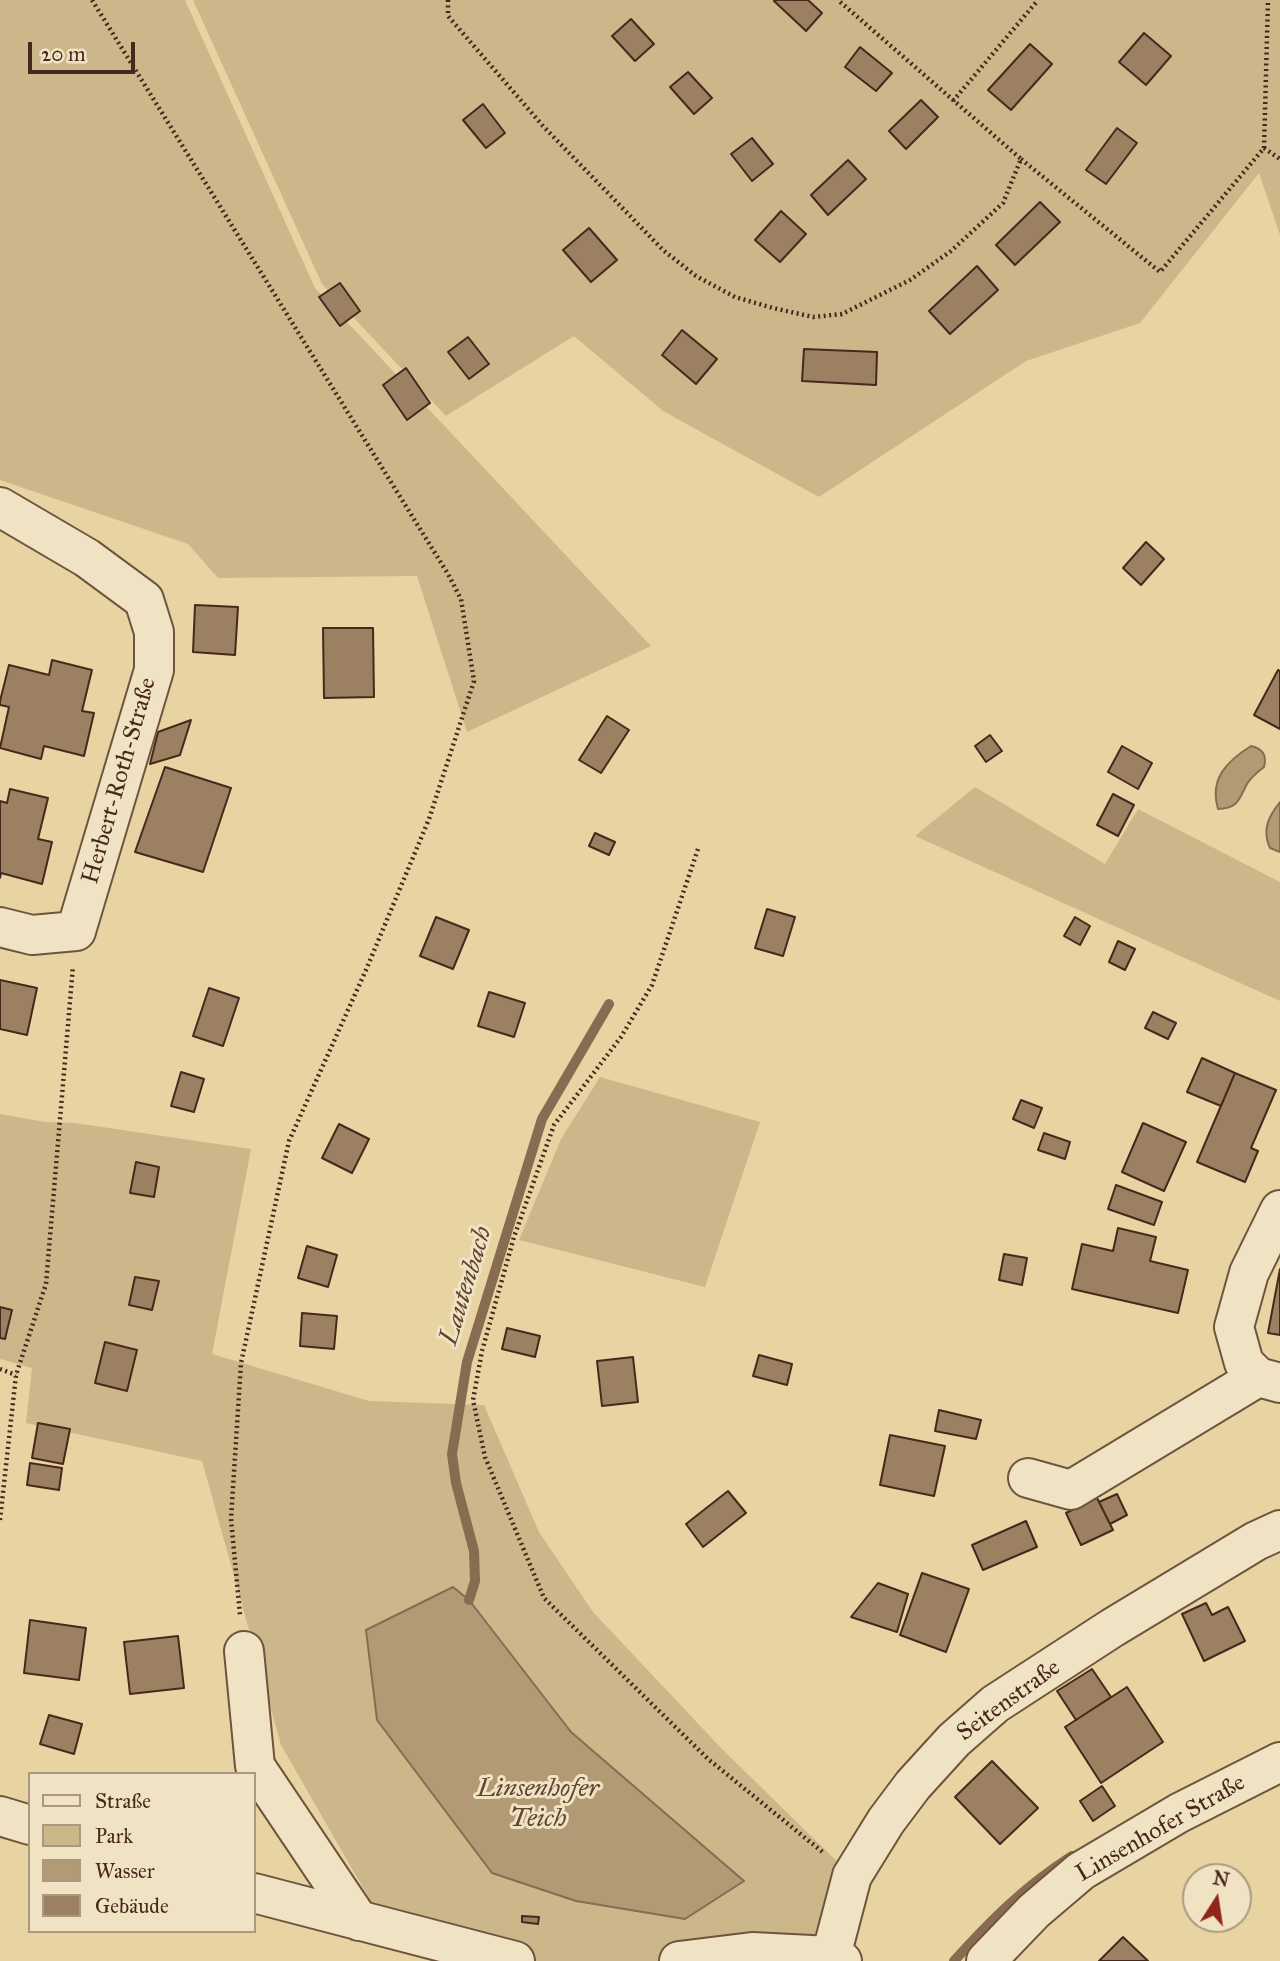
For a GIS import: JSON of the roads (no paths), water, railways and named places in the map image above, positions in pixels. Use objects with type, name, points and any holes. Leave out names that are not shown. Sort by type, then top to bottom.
[{"type":"street","name":"Herbert-Roth-Straße","points":[[0,507],[87,558],[144,600],[154,632],[154,670],[76,931],[32,935],[0,927]]},
{"type":"street","points":[[1028,1478],[1071,1490],[1269,1380],[1244,1363],[1234,1327],[1250,1273],[1280,1210]]},
{"type":"street","name":"Seitenstraße","points":[[837,1959],[852,1877],[886,1821],[913,1785],[954,1740],[995,1704],[1112,1628],[1255,1541],[1280,1530]]},
{"type":"street","points":[[244,1651],[256,1766],[359,1921]]},
{"type":"street","name":"Linsenhofer Straße","points":[[986,1961],[1034,1911],[1081,1871],[1179,1813],[1280,1762]]},
{"type":"street","points":[[0,1816],[28,1824]]},
{"type":"street","points":[[256,1894],[359,1921],[428,1949],[516,1961]]},
{"type":"street","points":[[679,1961],[752,1952],[837,1959]]},
{"type":"water","points":[[1251,746],[1263,753],[1264,767],[1247,784],[1234,805],[1218,809],[1216,789],[1222,772],[1234,758]]},
{"type":"water","points":[[1280,802],[1280,852],[1270,848],[1266,829],[1269,818]]},
{"type":"water","name":"Linsenhofer Teich","points":[[453,1587],[469,1600],[571,1732],[744,1881],[685,1919],[576,1901],[492,1873],[377,1720],[366,1630]]},
{"type":"waterway","name":"Lautenbach","points":[[469,1600],[475,1581],[474,1551],[456,1483],[452,1454],[467,1362],[542,1119],[609,1004]]},
{"type":"waterway","points":[[954,1961],[1009,1904],[1072,1856]]}]
